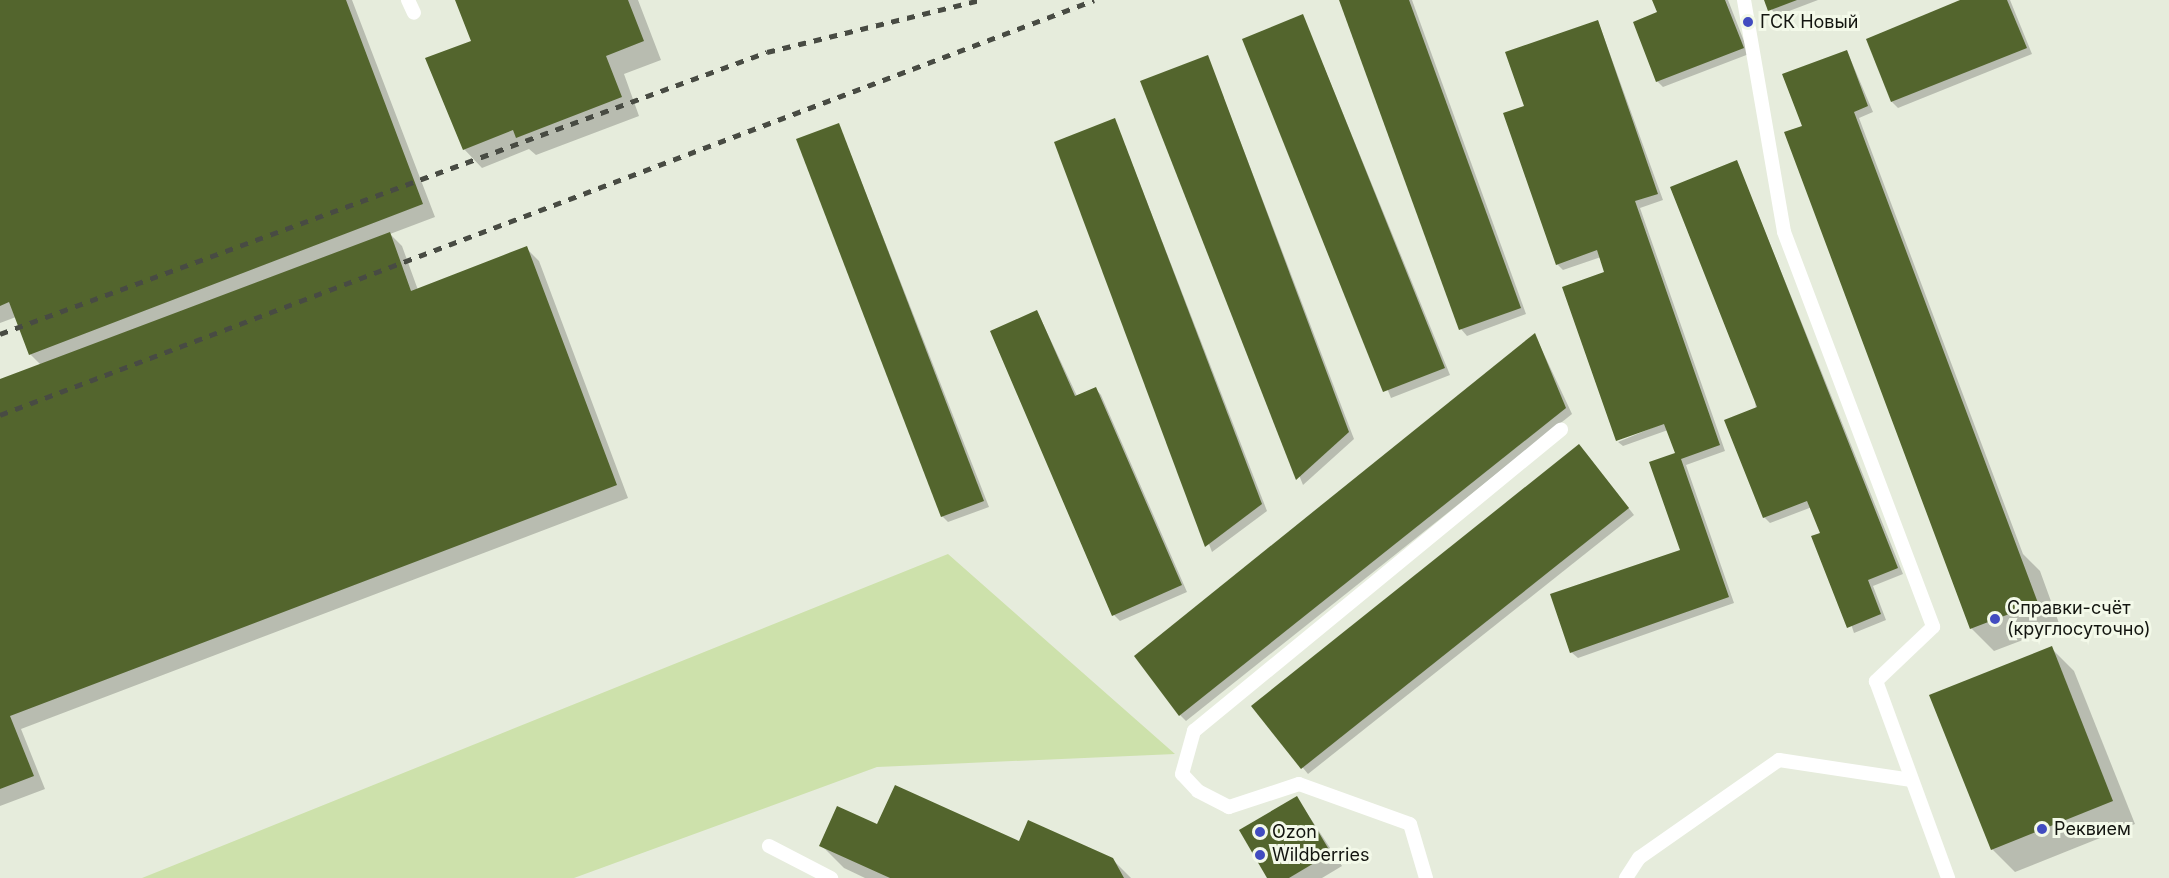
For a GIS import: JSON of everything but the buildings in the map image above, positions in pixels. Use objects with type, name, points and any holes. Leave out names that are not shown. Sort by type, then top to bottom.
[{"type":"lane","points":[[1744,0],[1784,232],[1933,627],[1875,681],[1948,878]]},
{"type":"lane","points":[[1426,878],[1410,824],[1299,784],[1229,807],[1198,790],[1182,774],[1194,731],[1561,430]]},
{"type":"lane","points":[[1626,878],[1639,858],[1779,760],[1912,780]]},
{"type":"lane","points":[[769,846],[831,878]]},
{"type":"green space","points":[[948,554],[1175,754],[877,767],[574,878],[142,878]]},
{"type":"railway","points":[[0,334],[767,52],[981,0]]},
{"type":"railway","points":[[0,415],[1094,0]]},
{"type":"place","name":"ГСК Новый","points":[[1748,22]]},
{"type":"place","name":"Справки-счёт (круглосуточно)","points":[[1995,619]]},
{"type":"place","name":"Реквием","points":[[2042,829]]},
{"type":"place","name":"Ozon","points":[[1260,832]]},
{"type":"place","name":"Wildberries","points":[[1260,855]]}]
